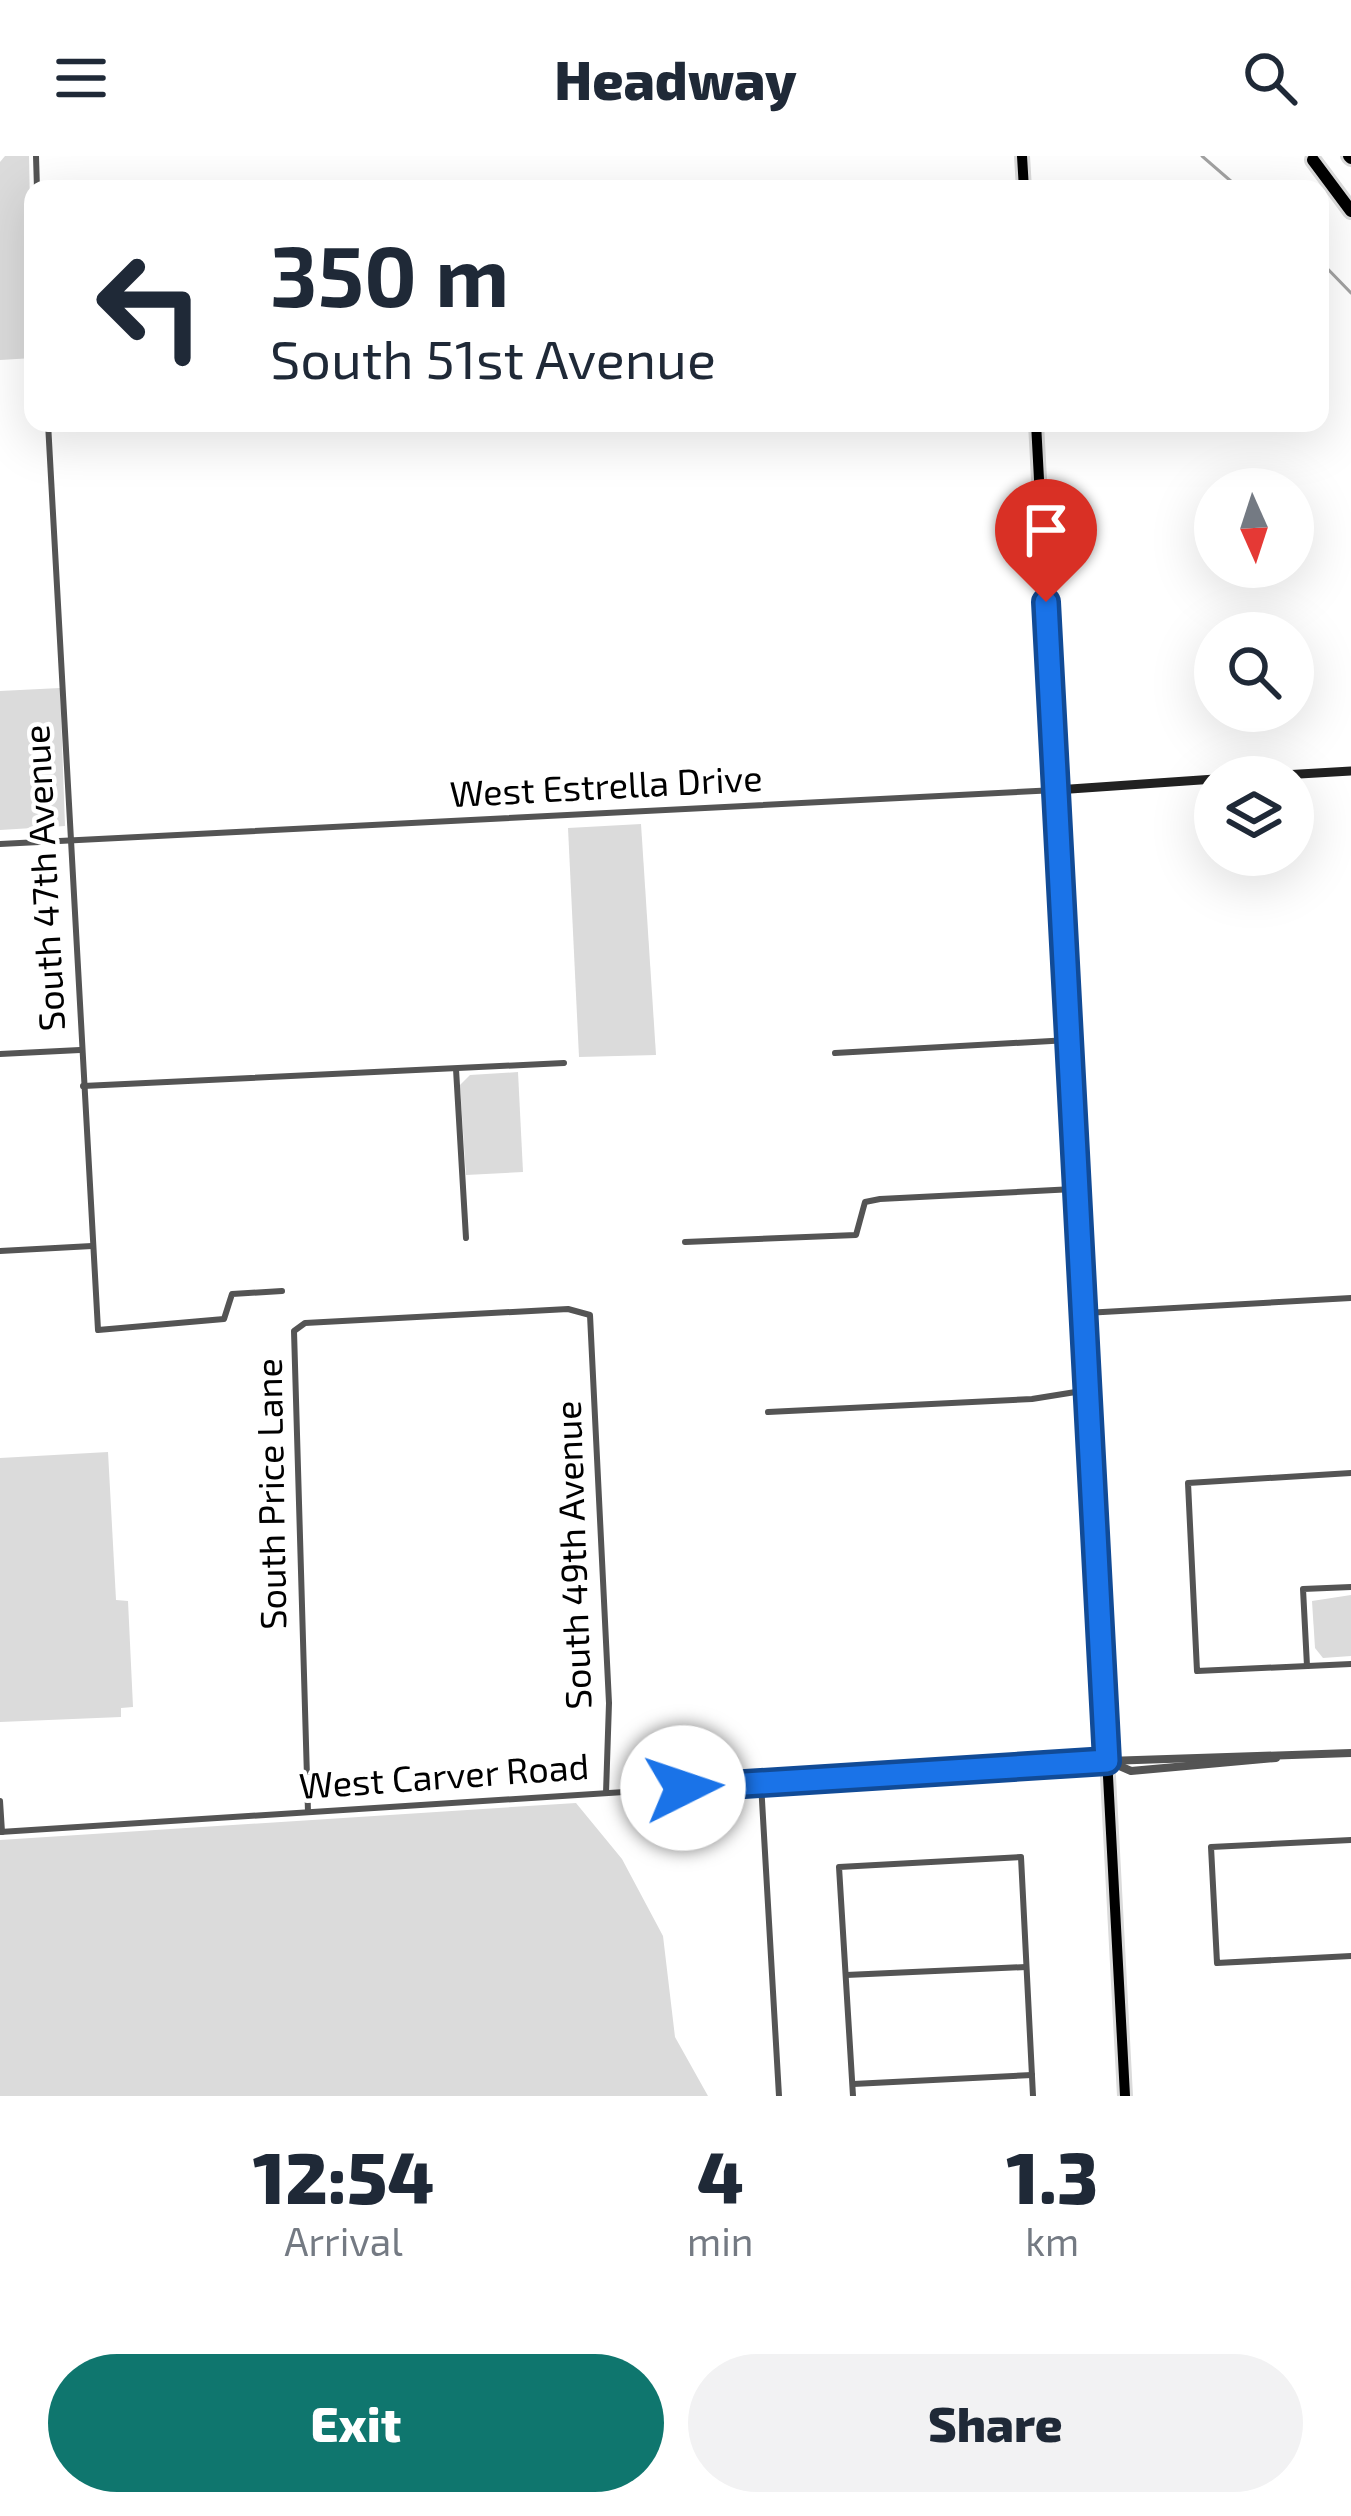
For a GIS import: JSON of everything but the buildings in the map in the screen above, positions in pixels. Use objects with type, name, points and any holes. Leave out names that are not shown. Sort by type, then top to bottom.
[{"type":"highway","points":[[1311,158],[1351,199]]},
{"type":"highway","points":[[1329,182],[1351,211]]},
{"type":"main road","points":[[1036,432],[1125,2096]]},
{"type":"main road","points":[[1314,773],[1351,771]]},
{"type":"main road","name":"West Estrella Drive","points":[[1056,790],[1194,780]]},
{"type":"street","name":"South 47th Avenue","points":[[48,432],[98,1330],[224,1319],[232,1294],[282,1292]]},
{"type":"street","name":"West Estrella Drive","points":[[0,844],[1056,790]]},
{"type":"street","points":[[836,1053],[1069,1040]]},
{"type":"street","points":[[0,1054],[80,1050]]},
{"type":"street","points":[[83,1086],[564,1064]]},
{"type":"street","points":[[456,1069],[466,1238]]},
{"type":"street","points":[[685,1242],[856,1235],[865,1202],[880,1199],[1077,1189]]},
{"type":"street","points":[[0,1251],[92,1246]]},
{"type":"street","points":[[1084,1313],[1351,1298]]},
{"type":"street","name":"South Price Lane","points":[[308,1806],[294,1331],[305,1323],[578,1309],[590,1315]]},
{"type":"street","name":"South 49th Avenue","points":[[590,1315],[609,1703],[606,1793]]},
{"type":"street","points":[[768,1412],[1032,1399],[1088,1390]]},
{"type":"street","points":[[1351,1473],[1188,1483],[1197,1671],[1351,1664]]},
{"type":"street","points":[[1307,1666],[1303,1589],[1351,1587]]},
{"type":"street","name":"West Carver Road","points":[[1,1832],[308,1806],[606,1793],[1260,1752],[1283,1756],[1351,1753]]},
{"type":"street","points":[[760,1783],[779,2096]]},
{"type":"street","points":[[0,1801],[1,1832]]},
{"type":"street","points":[[1351,1840],[1211,1847],[1217,1963],[1351,1957]]},
{"type":"street","points":[[854,2096],[839,1867],[1021,1857],[1033,2096]]},
{"type":"street","points":[[846,1976],[1026,1967]]},
{"type":"street","points":[[853,2084],[1032,2075]]},
{"type":"shaded area","points":[[5,156],[29,156],[29,180],[24,180],[24,359],[0,360],[0,162]]},
{"type":"shaded area","points":[[60,688],[65,826],[0,830],[0,691]]},
{"type":"shaded area","points":[[641,824],[656,1055],[579,1057],[568,828]]},
{"type":"shaded area","points":[[518,1072],[523,1172],[466,1175],[460,1085],[470,1075]]},
{"type":"shaded area","points":[[108,1452],[116,1600],[128,1601],[133,1707],[121,1708],[121,1717],[0,1722],[0,1458]]},
{"type":"shaded area","points":[[1351,1595],[1351,1656],[1323,1658],[1315,1648],[1312,1601]]},
{"type":"shaded area","points":[[576,1803],[622,1859],[663,1936],[675,2037],[708,2096],[0,2096],[0,1840]]},
{"type":"waterway","points":[[1202,156],[1230,180]]},
{"type":"waterway","points":[[1329,270],[1351,293]]},
{"type":"route","points":[[683,1788],[1107,1761],[1046,602]]}]
